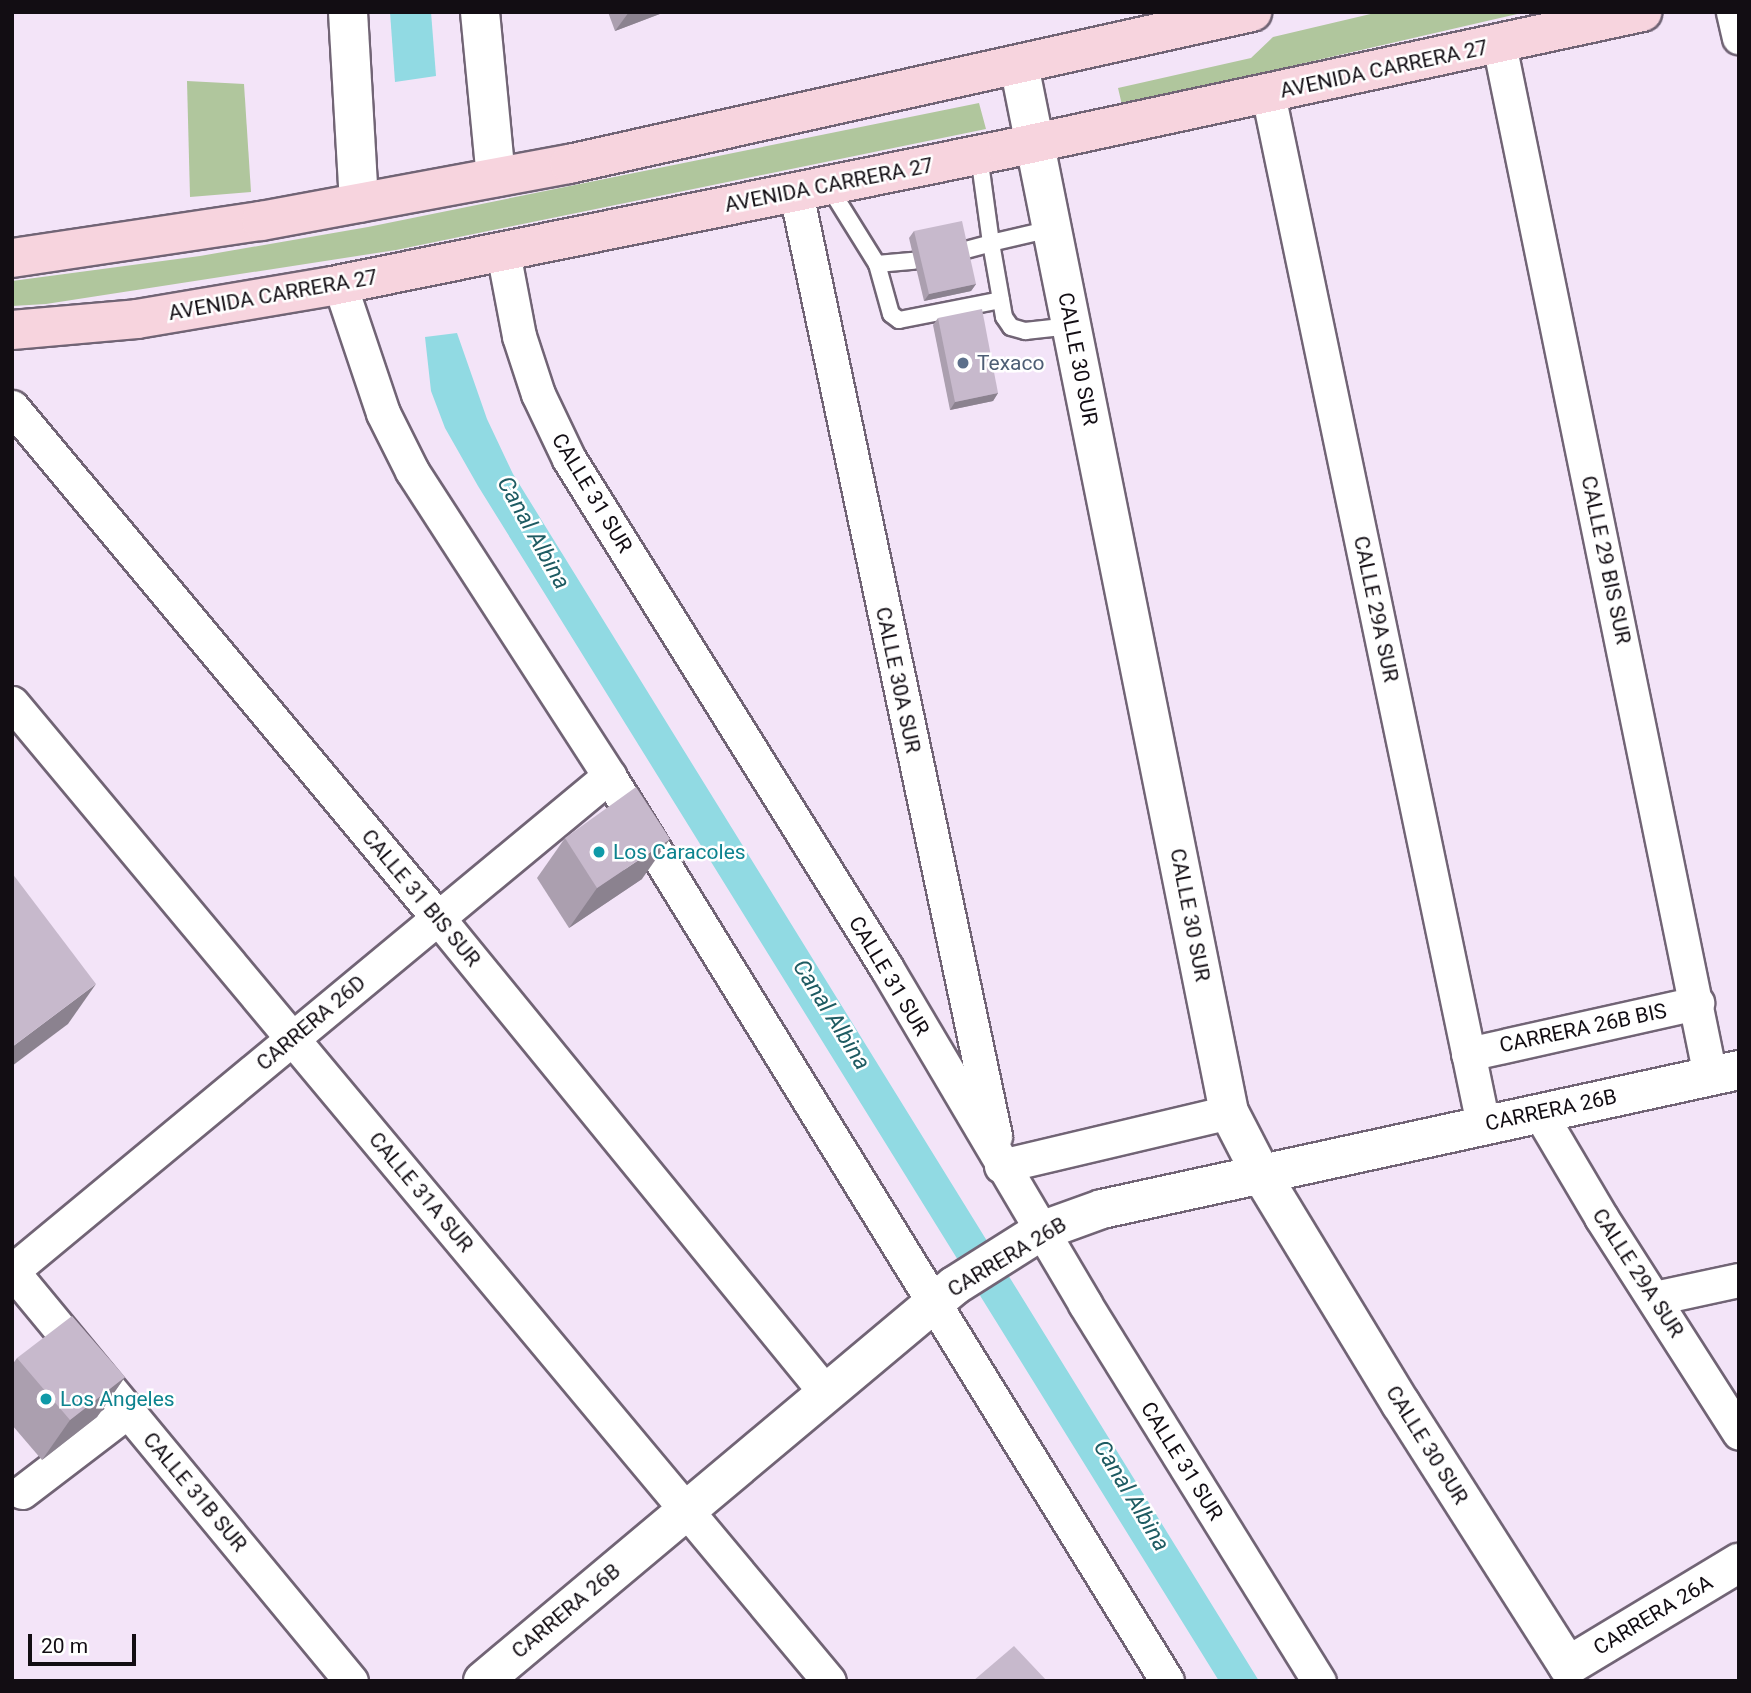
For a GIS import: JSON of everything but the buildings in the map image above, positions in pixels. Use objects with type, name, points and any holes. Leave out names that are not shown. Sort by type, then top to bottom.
[{"type":"main road","points":[[12,258],[141,240],[496,177],[1252,12]]},
{"type":"main road","name":"AVENIDA CARRERA 27","points":[[12,330],[137,318],[340,285],[979,155],[1642,12]]},
{"type":"street","points":[[348,12],[359,203]]},
{"type":"street","points":[[480,12],[496,177]]},
{"type":"street","points":[[1733,12],[1739,37]]},
{"type":"street","name":"CALLE 29 BIS SUR","points":[[1499,44],[1698,1003],[1724,1073]]},
{"type":"street","name":"CALLE 30 SUR","points":[[1018,65],[1229,1112],[1261,1174],[1409,1416],[1572,1674]]},
{"type":"street","name":"CALLE 29A SUR","points":[[1268,94],[1483,1124]]},
{"type":"street","name":"CALLE 30A SUR","points":[[812,189],[1001,1166]]},
{"type":"street","name":"CALLE 31 SUR","points":[[503,253],[519,335],[538,394],[569,459],[886,967],[1001,1166],[1319,1681]]},
{"type":"street","points":[[340,285],[383,413],[412,471],[944,1293],[1167,1681]]},
{"type":"street","name":"CALLE 31 BIS SUR","points":[[12,407],[438,918],[826,1393]]},
{"type":"street","name":"CALLE 31A SUR","points":[[12,703],[829,1681]]},
{"type":"street","name":"CARRERA 26D","points":[[12,1271],[609,776]]},
{"type":"street","name":"CARRERA 26B BIS","points":[[1468,1054],[1698,1003]]},
{"type":"street","name":"CARRERA 26B","points":[[483,1681],[944,1293],[1041,1231],[1067,1219],[1102,1209],[1724,1073]]},
{"type":"street","points":[[1001,1166],[1229,1112]]},
{"type":"street","name":"CALLE 29A SUR","points":[[1539,1112],[1601,1217],[1739,1433]]},
{"type":"street","name":"CALLE 31B SUR","points":[[12,1271],[351,1681]]},
{"type":"street","points":[[1655,1298],[1739,1280]]},
{"type":"street","points":[[22,1492],[128,1411]]},
{"type":"street","name":"CARRERA 26A","points":[[1572,1674],[1739,1563]]},
{"type":"lane","points":[[979,155],[1004,317],[1011,327],[1025,331],[1071,326]]},
{"type":"lane","points":[[812,189],[877,264],[891,314],[899,320],[1002,300]]},
{"type":"lane","points":[[962,251],[1051,229]]},
{"type":"lane","points":[[877,264],[914,261]]},
{"type":"green space","points":[[1379,12],[1526,12],[1122,105],[1118,88],[1251,58],[1273,37]]},
{"type":"green space","points":[[187,81],[244,84],[251,192],[190,197]]},
{"type":"green space","points":[[979,103],[986,129],[396,250],[46,304],[12,306],[12,281],[200,256],[368,227]]},
{"type":"water","points":[[390,12],[431,12],[436,76],[395,82]]},
{"type":"water","name":"Canal Albina","points":[[457,333],[487,419],[513,474],[1259,1681],[1219,1681],[478,486],[445,428],[431,391],[425,337]]},
{"type":"place","name":"Texaco","points":[[963,363]]},
{"type":"place","name":"Los Caracoles","points":[[599,852]]},
{"type":"place","name":"Los Angeles","points":[[46,1399]]}]
